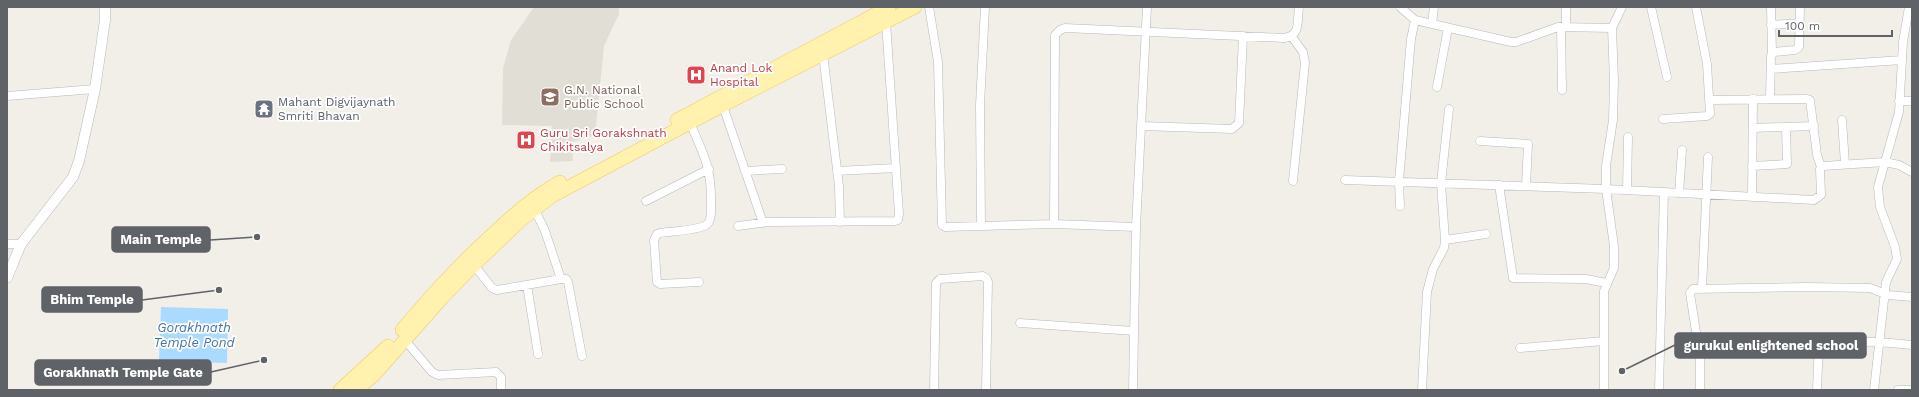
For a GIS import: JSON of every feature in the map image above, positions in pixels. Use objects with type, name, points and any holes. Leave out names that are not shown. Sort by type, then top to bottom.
[{"type":"main road","points":[[340,390],[382,353],[432,293],[466,258],[540,193],[889,7]]},
{"type":"main road","points":[[356,390],[374,375],[404,339],[474,265],[552,196],[915,7]]},
{"type":"street","points":[[7,278],[21,244],[73,177],[79,161],[95,89],[105,20],[105,7]]},
{"type":"street","points":[[929,7],[938,62],[940,221],[942,225],[945,227],[1054,224],[1136,227]]},
{"type":"street","points":[[981,225],[980,105],[985,7]]},
{"type":"street","points":[[1133,390],[1136,227],[1147,7]]},
{"type":"street","points":[[1054,224],[1055,35],[1060,30],[1065,28],[1284,38],[1292,37],[1296,32],[1299,7]]},
{"type":"street","points":[[1400,7],[1415,20],[1516,42],[1552,28],[1612,28]]},
{"type":"street","points":[[1432,24],[1434,7]]},
{"type":"street","points":[[1562,90],[1563,27],[1566,7]]},
{"type":"street","points":[[1604,390],[1604,291],[1606,283],[1611,277],[1614,268],[1614,246],[1606,189],[1606,166],[1613,120],[1614,81],[1612,28],[1622,7]]},
{"type":"street","points":[[1651,7],[1667,77]]},
{"type":"street","points":[[1663,120],[1709,115],[1710,100],[1707,64],[1696,7]]},
{"type":"street","points":[[1770,99],[1772,53],[1771,7]]},
{"type":"street","points":[[1772,53],[1797,49],[1799,44],[1800,7]]},
{"type":"street","points":[[1874,390],[1886,282],[1897,259],[1896,247],[1882,215],[1878,198],[1879,183],[1896,123],[1903,48],[1909,7]]},
{"type":"street","points":[[1400,206],[1399,181],[1411,39],[1415,20]]},
{"type":"street","points":[[738,226],[763,223],[898,220],[899,214],[886,22]]},
{"type":"street","points":[[1771,24],[1800,23]]},
{"type":"street","points":[[1437,86],[1448,28]]},
{"type":"street","points":[[1141,126],[1232,129],[1238,126],[1243,36]]},
{"type":"street","points":[[1292,37],[1303,52],[1305,63],[1293,181]]},
{"type":"street","points":[[1903,48],[1912,48]]},
{"type":"street","points":[[823,54],[837,171],[840,222]]},
{"type":"street","points":[[1771,69],[1902,60]]},
{"type":"street","points":[[7,96],[95,89]]},
{"type":"street","points":[[1752,197],[1753,99]]},
{"type":"street","points":[[1345,180],[1606,189],[1793,200],[1818,199],[1820,196],[1821,167],[1817,155],[1810,100],[1710,100]]},
{"type":"street","points":[[1899,101],[1912,101]]},
{"type":"street","points":[[723,106],[763,223]]},
{"type":"street","points":[[1422,390],[1427,292],[1433,269],[1444,248],[1445,240],[1442,183],[1449,109]]},
{"type":"street","points":[[1842,120],[1845,164]]},
{"type":"street","points":[[690,123],[709,169],[711,189],[710,221],[706,225],[700,227],[657,234],[654,240],[657,282],[660,284],[699,282]]},
{"type":"street","points":[[1753,128],[1814,126]]},
{"type":"street","points":[[1752,166],[1787,164],[1786,127]]},
{"type":"street","points":[[1627,190],[1628,137]]},
{"type":"street","points":[[1480,141],[1528,144],[1526,186]]},
{"type":"street","points":[[1679,193],[1682,150]]},
{"type":"street","points":[[1702,288],[1705,195],[1708,158]]},
{"type":"street","points":[[1821,167],[1884,162],[1899,165],[1912,172]]},
{"type":"street","points":[[837,171],[896,168]]},
{"type":"street","points":[[646,201],[709,169]]},
{"type":"street","points":[[745,171],[782,169]]},
{"type":"street","points":[[1499,185],[1513,278],[1516,280],[1586,279],[1606,283]]},
{"type":"street","points":[[1658,390],[1664,192]]},
{"type":"street","points":[[535,210],[545,231],[561,278]]},
{"type":"street","points":[[1445,240],[1486,234]]},
{"type":"street","points":[[7,244],[21,244]]},
{"type":"street","points":[[474,265],[492,288],[504,290],[561,278],[568,282],[582,356]]},
{"type":"street","points":[[934,390],[936,283],[940,278],[983,276],[988,282],[986,390]]},
{"type":"street","points":[[527,285],[538,354]]},
{"type":"street","points":[[1700,390],[1699,340],[1690,292],[1693,289],[1870,288],[1884,294],[1912,297]]},
{"type":"street","points":[[1020,323],[1134,331]]},
{"type":"street","points":[[404,339],[432,372],[444,375],[496,372],[502,377],[501,390]]},
{"type":"street","points":[[1699,340],[1880,342],[1912,345]]},
{"type":"street","points":[[1520,348],[1604,341]]},
{"type":"street","points":[[1817,390],[1819,341]]},
{"type":"street","points":[[1898,390],[1912,390]]},
{"type":"shaded area","name":"G.N. National Public School","points":[[534,7],[619,7],[619,14],[604,46],[595,135],[572,142],[573,161],[550,162],[552,126],[502,125],[503,68],[511,40]]},
{"type":"water","name":"Gorakhnath Temple Pond","points":[[161,307],[228,309],[227,363],[159,361]]},
{"type":"place","name":"Anand Lok Hospital","points":[[696,75]]},
{"type":"place","name":"G.N. National Public School","points":[[550,97]]},
{"type":"place","name":"Mahant Digvijaynath Smriti Bhavan","points":[[264,109]]},
{"type":"place","name":"Guru Sri Gorakshnath Chikitsalya","points":[[526,140]]},
{"type":"place","name":"Main Temple","points":[[257,237]]},
{"type":"place","name":"Bhim Temple","points":[[219,290]]},
{"type":"place","name":"Gorakhnath Temple Gate","points":[[264,360]]},
{"type":"place","name":"gurukul enlightened school","points":[[1622,371]]}]
